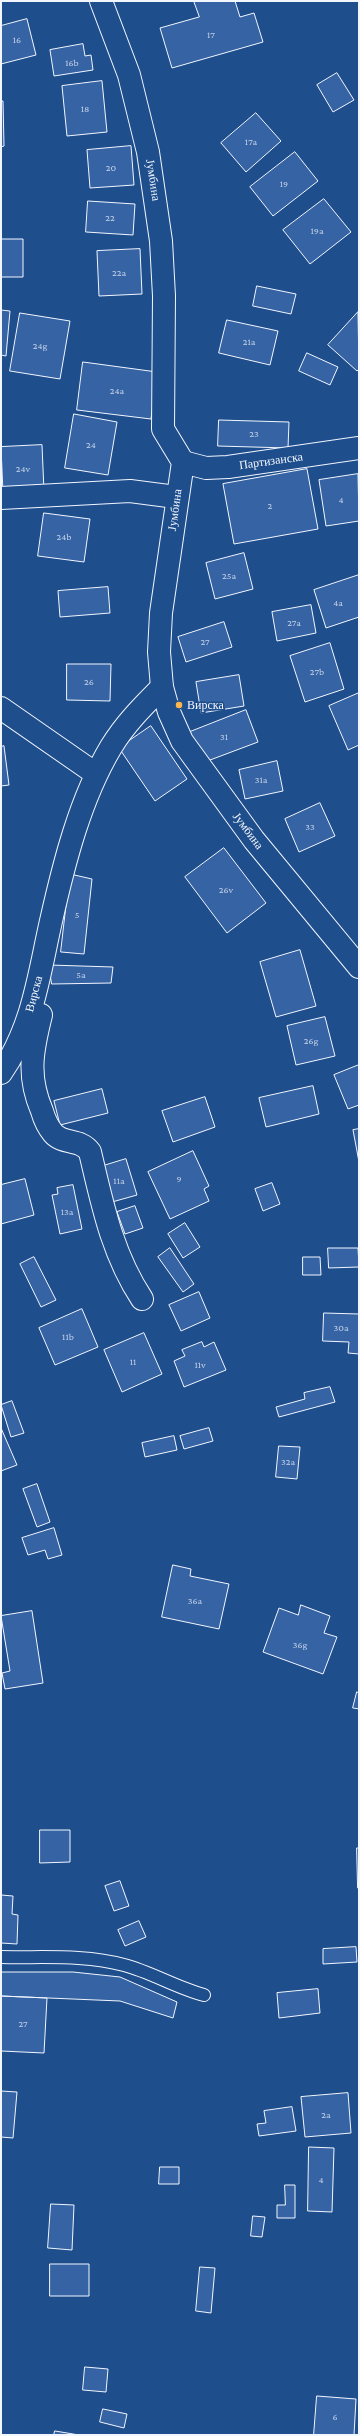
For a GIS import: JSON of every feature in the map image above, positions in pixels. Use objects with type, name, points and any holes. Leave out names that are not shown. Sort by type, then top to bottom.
[{"type":"street","name":"Јумбина","points":[[101,1],[129,75],[148,152],[159,228],[164,296],[163,429],[182,462],[160,613],[159,652],[162,687],[169,712],[182,741],[254,840],[359,967]]},
{"type":"street","name":"Партизанска","points":[[182,462],[206,468],[228,467],[359,448]]},
{"type":"street","points":[[1,498],[130,491],[176,497]]},
{"type":"street","name":"Вирска","points":[[1,1073],[23,1030],[36,995],[51,921],[65,864],[96,774],[112,746],[133,717],[162,687]]},
{"type":"street","points":[[1,708],[96,774]]},
{"type":"street","points":[[36,995],[41,1004],[42,1013],[34,1046],[31,1068],[36,1097],[53,1133],[63,1140],[80,1142],[90,1152],[110,1236],[132,1284],[142,1299]]},
{"type":"lane","points":[[1,1957],[110,1961],[126,1965],[204,1996]]},
{"type":"building","points":[[194,1],[235,1],[240,17],[254,13],[263,42],[172,68],[160,28],[199,17]]},
{"type":"building","points":[[27,19],[36,55],[1,64],[1,26]]},
{"type":"building","points":[[83,44],[85,56],[91,55],[93,70],[54,76],[50,50]]},
{"type":"building","points":[[337,73],[354,100],[333,112],[317,85]]},
{"type":"building","points":[[102,81],[107,132],[67,136],[62,86]]},
{"type":"building","points":[[1,101],[3,101],[4,146],[1,147]]},
{"type":"building","points":[[256,113],[281,141],[246,172],[221,143]]},
{"type":"building","points":[[131,146],[134,185],[90,188],[87,150]]},
{"type":"building","points":[[295,152],[318,181],[273,216],[250,187]]},
{"type":"building","points":[[324,199],[351,232],[310,264],[283,230]]},
{"type":"building","points":[[88,201],[135,204],[133,235],[86,232]]},
{"type":"building","points":[[1,239],[23,239],[23,277],[1,277]]},
{"type":"building","points":[[140,249],[142,294],[99,296],[97,251]]},
{"type":"building","points":[[257,286],[296,294],[291,314],[253,306]]},
{"type":"building","points":[[1,310],[10,311],[6,356],[1,355]]},
{"type":"building","points":[[358,312],[359,369],[357,371],[328,345]]},
{"type":"building","points":[[20,313],[70,321],[60,379],[10,371]]},
{"type":"building","points":[[227,320],[278,331],[270,365],[219,353]]},
{"type":"building","points":[[307,353],[338,367],[330,385],[299,371]]},
{"type":"building","points":[[83,362],[157,372],[151,419],[77,410]]},
{"type":"building","points":[[74,414],[117,422],[108,475],[65,468]]},
{"type":"building","points":[[219,420],[289,422],[288,448],[218,446]]},
{"type":"building","points":[[42,445],[44,491],[3,493],[1,447]]},
{"type":"building","points":[[307,469],[318,529],[234,544],[223,484]]},
{"type":"building","points":[[358,474],[359,521],[326,526],[319,480]]},
{"type":"building","points":[[44,513],[90,519],[84,562],[38,556]]},
{"type":"building","points":[[244,553],[253,589],[215,599],[206,563]]},
{"type":"building","points":[[359,575],[359,617],[326,628],[314,590]]},
{"type":"building","points":[[108,587],[110,613],[60,617],[58,591]]},
{"type":"building","points":[[311,605],[316,633],[277,641],[272,612]]},
{"type":"building","points":[[224,622],[232,647],[186,662],[178,637]]},
{"type":"building","points":[[330,643],[344,689],[305,702],[290,656]]},
{"type":"building","points":[[67,664],[111,664],[110,701],[67,700]]},
{"type":"building","points":[[239,675],[244,706],[201,713],[196,682]]},
{"type":"building","points":[[359,693],[359,745],[348,750],[329,706]]},
{"type":"building","points":[[246,710],[258,742],[202,763],[190,732]]},
{"type":"building","points":[[151,726],[187,779],[155,801],[119,748]]},
{"type":"building","points":[[4,746],[9,785],[1,786],[1,747]]},
{"type":"building","points":[[277,761],[283,791],[245,799],[239,770]]},
{"type":"building","points":[[320,803],[335,836],[299,852],[285,819]]},
{"type":"building","points":[[224,848],[266,903],[227,933],[185,877]]},
{"type":"building","points":[[70,874],[92,879],[84,954],[61,952]]},
{"type":"building","points":[[300,950],[316,1006],[276,1017],[260,962]]},
{"type":"building","points":[[49,965],[113,967],[111,983],[52,984]]},
{"type":"building","points":[[325,1017],[335,1056],[296,1065],[287,1026]]},
{"type":"building","points":[[359,1065],[359,1105],[348,1109],[334,1075]]},
{"type":"building","points":[[313,1086],[319,1114],[266,1127],[259,1098]]},
{"type":"building","points":[[102,1089],[108,1113],[60,1125],[54,1101]]},
{"type":"building","points":[[205,1097],[215,1127],[173,1142],[162,1111]]},
{"type":"building","points":[[359,1129],[359,1162],[353,1130]]},
{"type":"building","points":[[193,1151],[209,1186],[204,1189],[209,1201],[170,1219],[148,1172]]},
{"type":"building","points":[[126,1159],[137,1195],[112,1202],[100,1167]]},
{"type":"building","points":[[25,1179],[34,1215],[1,1224],[1,1185]]},
{"type":"building","points":[[272,1183],[280,1204],[263,1211],[255,1189]]},
{"type":"building","points":[[73,1185],[82,1229],[60,1234],[52,1195],[58,1194],[57,1188]]},
{"type":"building","points":[[135,1206],[143,1228],[125,1234],[117,1212]]},
{"type":"building","points":[[185,1223],[200,1247],[183,1258],[168,1234]]},
{"type":"building","points":[[170,1248],[194,1284],[183,1292],[158,1257]]},
{"type":"building","points":[[328,1248],[358,1248],[359,1267],[329,1268]]},
{"type":"building","points":[[34,1257],[56,1300],[41,1307],[20,1264]]},
{"type":"building","points":[[303,1257],[320,1257],[321,1275],[303,1275]]},
{"type":"building","points":[[199,1292],[210,1318],[181,1331],[169,1305]]},
{"type":"building","points":[[82,1309],[98,1347],[55,1365],[39,1328]]},
{"type":"building","points":[[324,1313],[359,1314],[359,1354],[348,1353],[349,1342],[323,1341]]},
{"type":"building","points":[[144,1333],[162,1374],[122,1392],[104,1350]]},
{"type":"building","points":[[202,1342],[204,1347],[214,1342],[226,1370],[184,1387],[174,1361],[185,1356],[182,1350]]},
{"type":"building","points":[[330,1387],[335,1402],[279,1417],[276,1407],[305,1399],[304,1393]]},
{"type":"building","points":[[12,1401],[24,1433],[11,1437],[1,1405]]},
{"type":"building","points":[[1,1428],[17,1465],[1,1471]]},
{"type":"building","points":[[209,1428],[213,1441],[184,1449],[180,1436]]},
{"type":"building","points":[[174,1436],[177,1450],[145,1457],[142,1443]]},
{"type":"building","points":[[279,1446],[300,1447],[297,1479],[276,1477]]},
{"type":"building","points":[[37,1484],[50,1522],[37,1527],[23,1489]]},
{"type":"building","points":[[54,1528],[62,1555],[48,1559],[45,1550],[28,1555],[22,1538]]},
{"type":"building","points":[[173,1565],[191,1569],[190,1576],[229,1584],[219,1629],[162,1617]]},
{"type":"building","points":[[301,1605],[330,1616],[324,1633],[337,1637],[323,1674],[263,1652],[279,1608],[298,1615]]},
{"type":"building","points":[[32,1611],[43,1683],[5,1689],[2,1673],[10,1671],[1,1616]]},
{"type":"building","points":[[357,1692],[359,1693],[359,1709],[353,1708]]},
{"type":"building","points":[[40,1830],[70,1830],[70,1862],[40,1863]]},
{"type":"building","points":[[357,1848],[359,1848],[359,1888],[358,1888]]},
{"type":"building","points":[[120,1881],[129,1906],[114,1911],[105,1886]]},
{"type":"building","points":[[1,1895],[13,1896],[12,1914],[18,1915],[17,1944],[1,1943]]},
{"type":"building","points":[[139,1921],[146,1937],[125,1946],[118,1930]]},
{"type":"building","points":[[356,1947],[357,1962],[323,1964],[323,1949]]},
{"type":"building","points":[[1,1972],[73,1972],[120,1977],[177,2002],[173,2018],[120,2001],[1,1996]]},
{"type":"building","points":[[318,1989],[320,2013],[279,2018],[277,1993]]},
{"type":"building","points":[[1,1996],[47,1998],[44,2053],[1,2051]]},
{"type":"building","points":[[1,2091],[17,2092],[13,2138],[1,2137]]},
{"type":"building","points":[[348,2093],[351,2133],[305,2137],[301,2097]]},
{"type":"building","points":[[292,2107],[296,2131],[259,2136],[257,2124],[266,2123],[264,2111]]},
{"type":"building","points":[[309,2147],[334,2148],[332,2212],[308,2211]]},
{"type":"building","points":[[160,2167],[179,2167],[179,2184],[159,2184]]},
{"type":"building","points":[[285,2185],[295,2185],[295,2218],[277,2218],[277,2205],[285,2205]]},
{"type":"building","points":[[51,2204],[74,2205],[72,2250],[48,2248]]},
{"type":"building","points":[[253,2216],[265,2217],[262,2237],[251,2236]]},
{"type":"building","points":[[50,2264],[89,2264],[89,2296],[50,2296]]},
{"type":"building","points":[[200,2267],[215,2268],[211,2313],[196,2311]]},
{"type":"building","points":[[85,2367],[108,2369],[106,2392],[83,2390]]},
{"type":"building","points":[[317,2396],[356,2399],[354,2435],[314,2435]]},
{"type":"building","points":[[103,2409],[127,2414],[124,2428],[100,2422]]},
{"type":"building","points":[[55,2431],[79,2435],[54,2435]]},
{"type":"place","name":"Вирска","points":[[179,705]]}]
